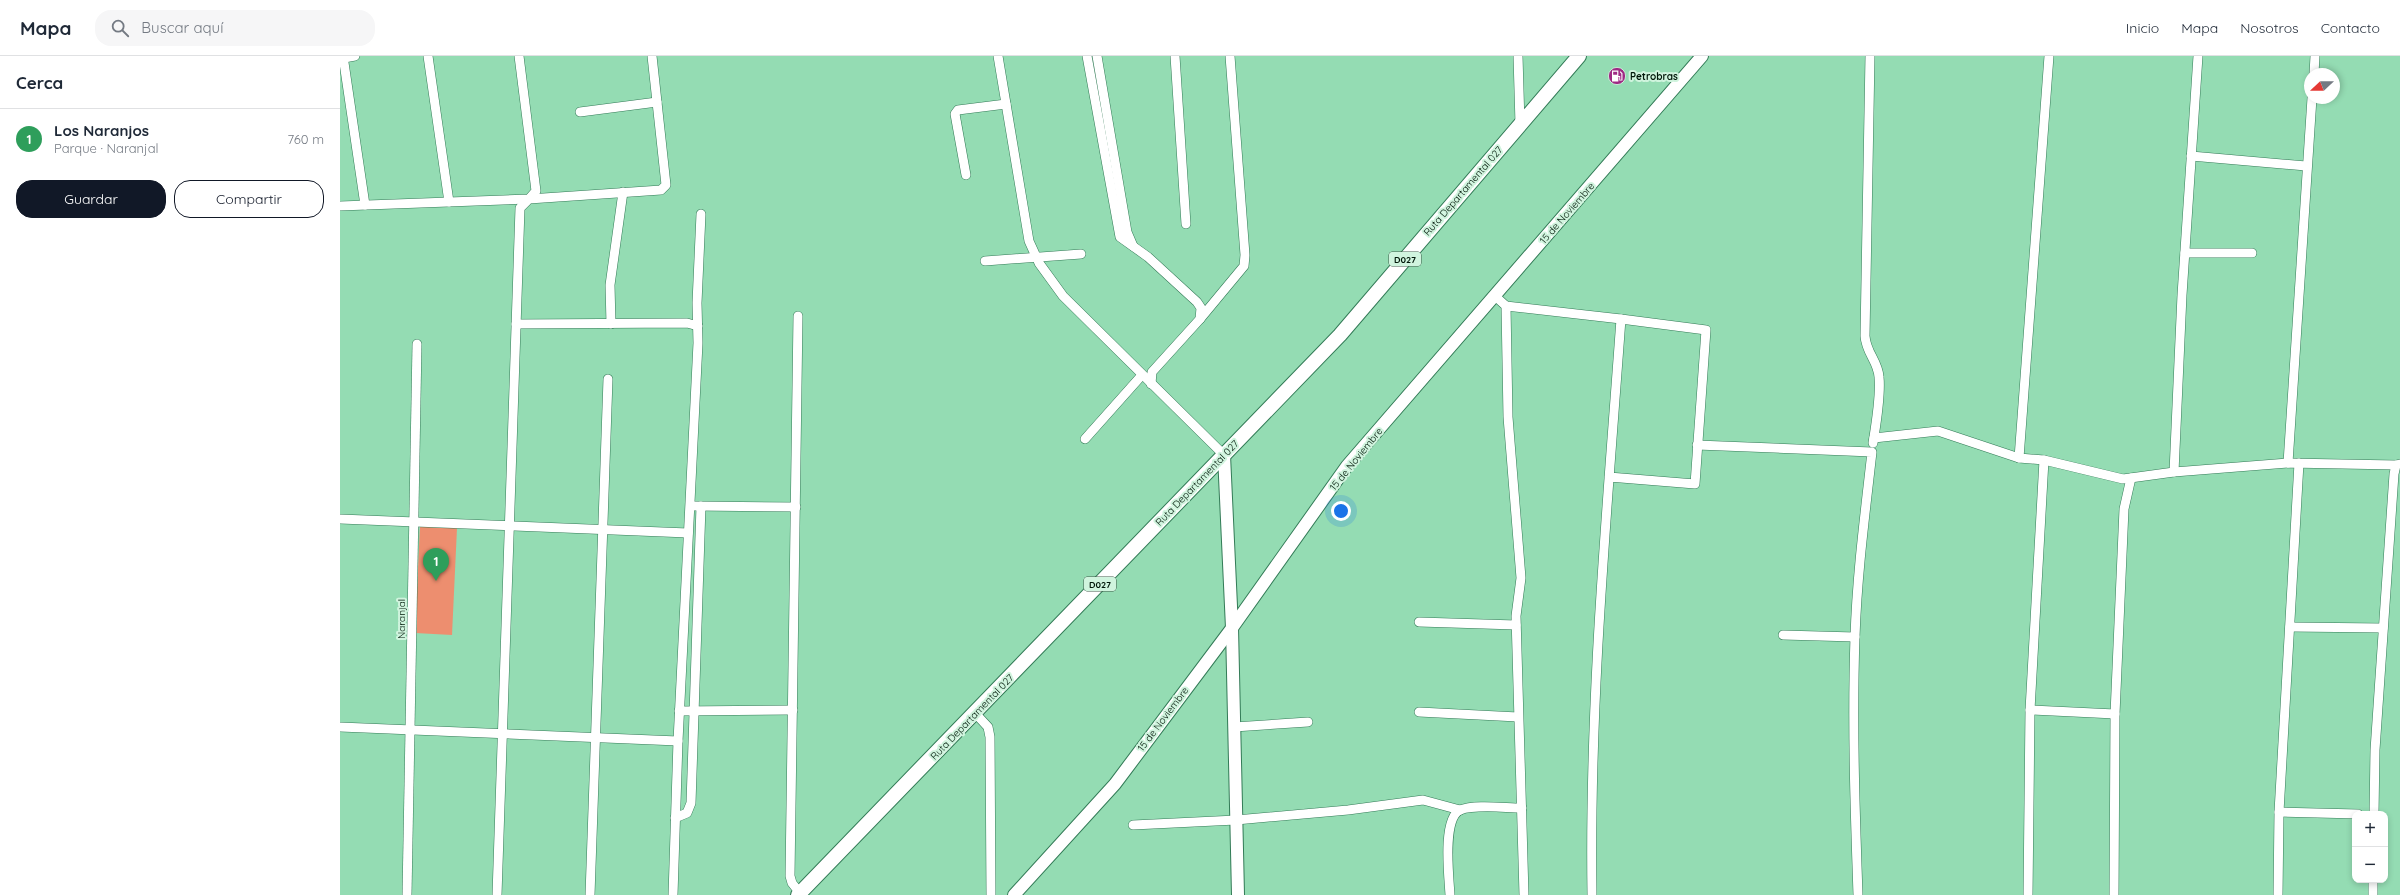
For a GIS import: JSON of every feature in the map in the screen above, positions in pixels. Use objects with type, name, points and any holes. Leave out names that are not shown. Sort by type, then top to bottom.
[{"type":"main road","name":"Ruta Departamental 027","points":[[799,894],[1340,335],[1579,56]]},
{"type":"street","points":[[356,56],[343,60],[365,205]]},
{"type":"street","points":[[428,56],[449,202]]},
{"type":"street","points":[[497,895],[520,208],[536,191],[519,56]]},
{"type":"street","points":[[340,206],[529,199],[661,190],[666,184],[652,56]]},
{"type":"street","points":[[998,56],[1029,241],[1035,256],[1063,296],[1224,455],[1232,628],[1238,895]]},
{"type":"street","points":[[1087,56],[1117,228],[1120,237],[1148,257],[1197,302],[1201,308],[1200,319]]},
{"type":"street","points":[[1097,56],[1127,232],[1135,249]]},
{"type":"street","points":[[1175,56],[1186,224]]},
{"type":"street","points":[[1151,384],[1152,372],[1200,319],[1244,266],[1245,255],[1230,56]]},
{"type":"street","points":[[1518,56],[1520,124]]},
{"type":"street","name":"15 de Noviembre","points":[[1014,895],[1115,784],[1232,628],[1347,466],[1702,56]]},
{"type":"street","points":[[1858,895],[1855,815],[1855,637],[1861,548],[1874,438],[1879,377],[1877,366],[1866,346],[1865,336],[1870,56]]},
{"type":"street","points":[[2019,458],[2049,56]]},
{"type":"street","points":[[2174,472],[2185,253],[2198,56]]},
{"type":"street","points":[[2314,68],[2315,56]]},
{"type":"street","points":[[580,112],[657,102]]},
{"type":"street","points":[[966,175],[955,114],[958,110],[1006,104]]},
{"type":"street","points":[[2288,463],[2306,166],[2311,104]]},
{"type":"street","points":[[2191,156],[2306,166]]},
{"type":"street","points":[[611,324],[610,285],[623,192]]},
{"type":"street","points":[[673,895],[679,710],[698,326],[697,303],[700,214]]},
{"type":"street","points":[[2185,253],[2252,254]]},
{"type":"street","points":[[985,260],[1081,254]]},
{"type":"street","points":[[1495,296],[1506,306],[1706,330],[1695,484],[1609,477]]},
{"type":"street","points":[[1506,306],[1508,417],[1521,578],[1516,625],[1524,895]]},
{"type":"street","points":[[798,316],[790,876],[792,883],[799,894]]},
{"type":"street","points":[[1592,895],[1596,658],[1621,319]]},
{"type":"street","points":[[516,324],[687,323],[698,326]]},
{"type":"street","name":"Naranjal","points":[[407,895],[417,344]]},
{"type":"street","points":[[1085,439],[1142,375]]},
{"type":"street","points":[[590,895],[608,379]]},
{"type":"street","points":[[1874,438],[1938,431],[2019,458],[2044,460],[2130,478],[2174,472],[2288,463],[2398,465],[2383,628],[2375,750],[2374,811]]},
{"type":"street","points":[[1697,445],[1872,452]]},
{"type":"street","points":[[2028,895],[2030,710],[2044,460]]},
{"type":"street","points":[[2278,895],[2279,812],[2299,463]]},
{"type":"street","points":[[2114,895],[2115,714],[2124,509],[2130,478]]},
{"type":"street","points":[[690,506],[796,507]]},
{"type":"street","points":[[675,818],[687,813],[691,804],[701,506]]},
{"type":"street","points":[[340,519],[688,533]]},
{"type":"street","points":[[1419,622],[1516,625]]},
{"type":"street","points":[[2290,627],[2383,628]]},
{"type":"street","points":[[1782,635],[1855,637]]},
{"type":"street","points":[[679,710],[793,710]]},
{"type":"street","points":[[2030,710],[2115,714]]},
{"type":"street","points":[[1419,712],[1518,717]]},
{"type":"street","points":[[975,713],[988,727],[990,737],[991,895]]},
{"type":"street","points":[[1234,727],[1308,722]]},
{"type":"street","points":[[340,727],[678,741]]},
{"type":"street","points":[[1133,825],[1236,820],[1355,810],[1423,800],[1460,810],[1472,808],[1522,808]]},
{"type":"street","points":[[1450,895],[1448,834],[1452,818],[1460,810]]},
{"type":"street","points":[[2279,812],[2352,814]]},
{"type":"street","points":[[2373,883],[2373,895]]},
{"type":"shaded area","points":[[420,526],[457,528],[452,635],[415,633]]},
{"type":"place","name":"Petrobras","points":[[1617,76]]},
{"type":"place","name":"Los Naranjos","points":[[436,581]]}]
